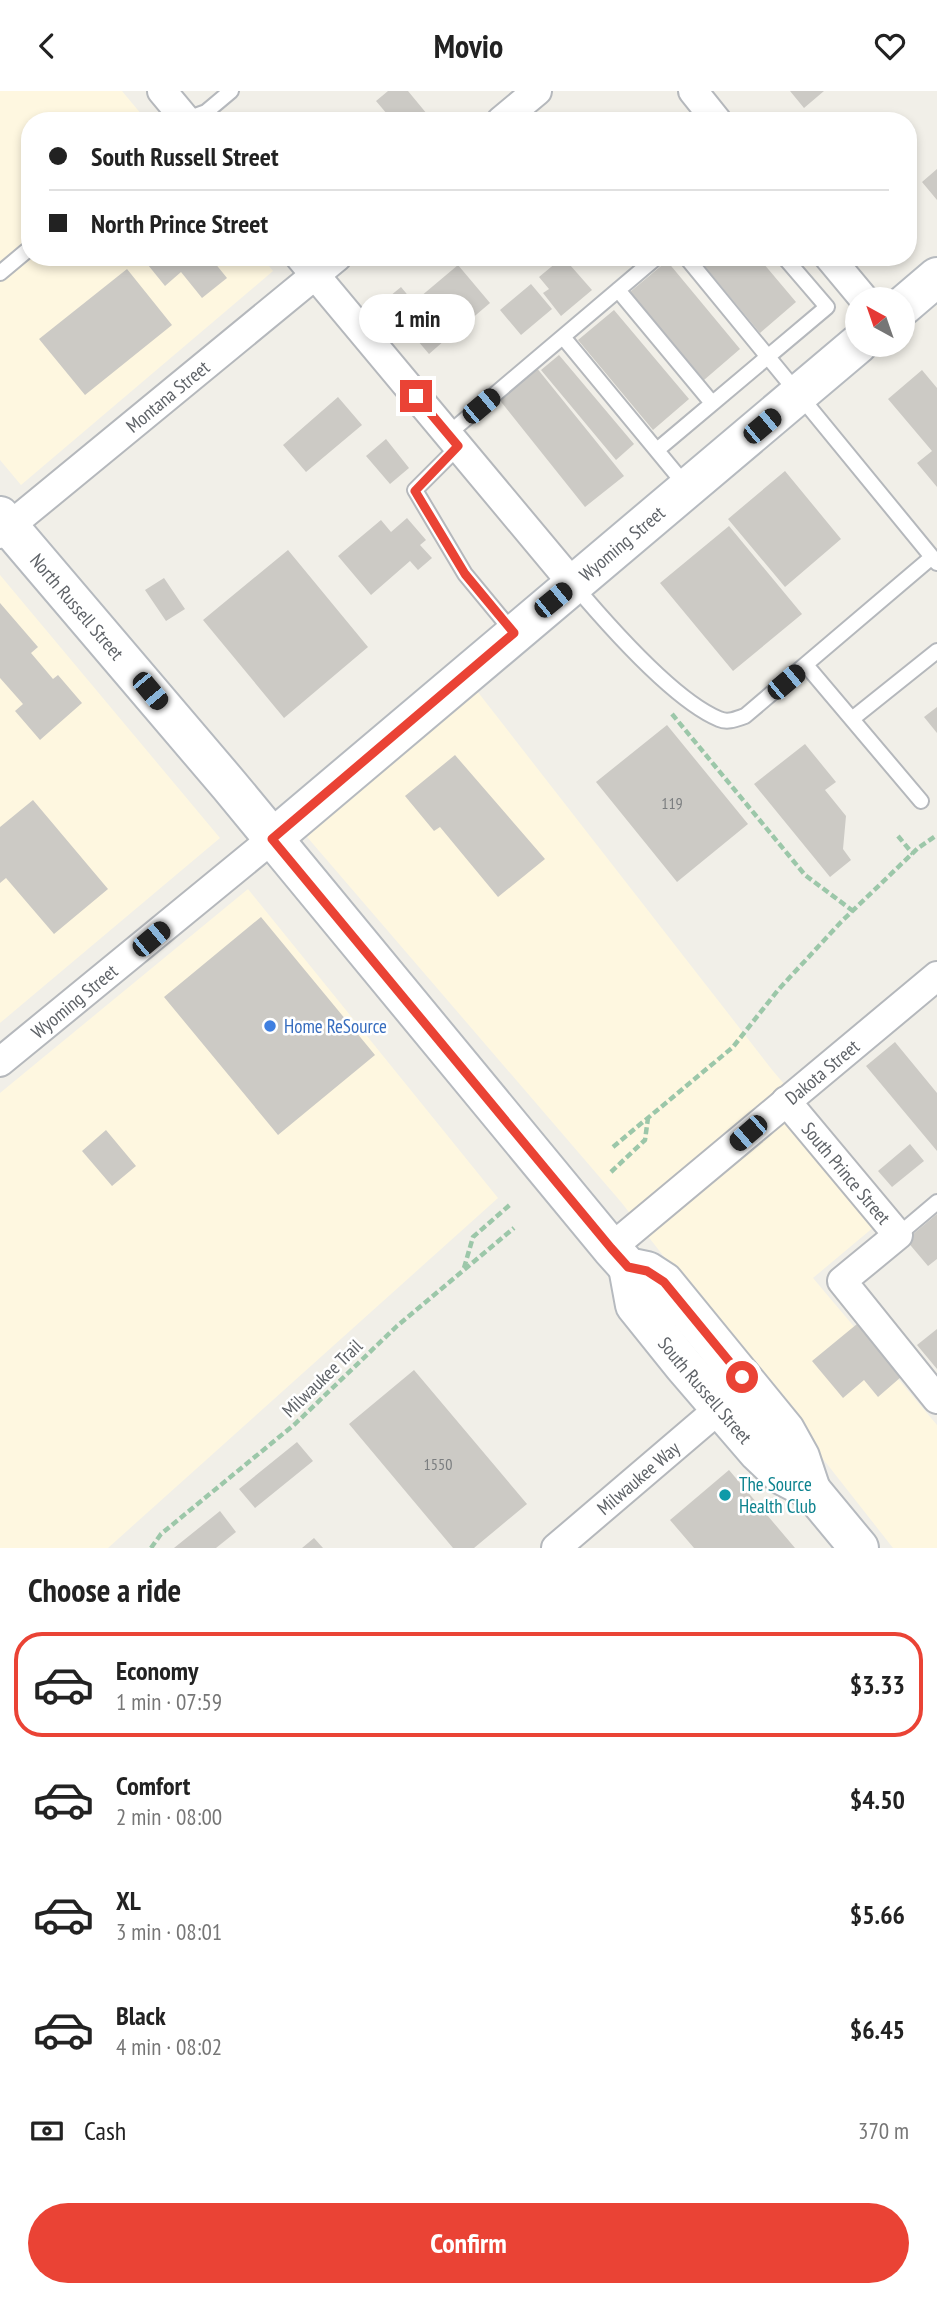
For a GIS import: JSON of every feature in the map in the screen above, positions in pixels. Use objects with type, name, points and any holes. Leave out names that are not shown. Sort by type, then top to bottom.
[{"type":"main road","points":[[915,296],[937,277]]},
{"type":"main road","name":"Wyoming Street","points":[[272,839],[845,355]]},
{"type":"main road","name":"North Russell Street","points":[[3,526],[272,839],[619,1257]]},
{"type":"main road","name":"South Russell Street","points":[[619,1257],[635,1305],[720,1408],[782,1475],[811,1490]]},
{"type":"main road","name":"South Russell Street","points":[[619,1257],[664,1282],[785,1430],[800,1457],[811,1490],[859,1548]]},
{"type":"street","points":[[162,91],[179,112]]},
{"type":"street","points":[[512,112],[537,91]]},
{"type":"street","points":[[693,91],[710,112]]},
{"type":"street","points":[[307,266],[573,584]]},
{"type":"street","name":"Montana Street","points":[[3,526],[307,266]]},
{"type":"street","points":[[836,266],[854,287]]},
{"type":"street","name":"Wyoming Street","points":[[0,1062],[272,839]]},
{"type":"street","name":"Dakota Street","points":[[619,1257],[786,1101],[937,976]]},
{"type":"street","name":"South Prince Street","points":[[786,1101],[898,1235],[842,1281],[937,1399]]},
{"type":"street","name":"Milwaukee Way","points":[[556,1548],[720,1408]]},
{"type":"lane","points":[[206,112],[231,91]]},
{"type":"lane","points":[[0,273],[21,256]]},
{"type":"lane","points":[[514,633],[465,574],[415,491],[453,440],[563,337],[646,266]]},
{"type":"lane","points":[[573,584],[624,642],[680,693],[720,720],[731,721],[745,716],[935,560],[693,266]]},
{"type":"lane","points":[[657,450],[827,307],[792,266]]},
{"type":"lane","points":[[618,290],[712,403]]},
{"type":"lane","points":[[563,337],[688,488]]},
{"type":"lane","points":[[852,719],[937,651]]},
{"type":"lane","points":[[806,665],[921,801]]},
{"type":"lane","points":[[898,1235],[937,1202]]},
{"type":"path","points":[[665,706],[805,875],[853,911]]},
{"type":"path","points":[[613,1147],[733,1047],[778,991],[853,911],[937,835]]},
{"type":"path","points":[[898,836],[913,854]]},
{"type":"path","points":[[611,1172],[645,1140],[648,1118]]},
{"type":"path","points":[[464,1269],[473,1237],[512,1203]]},
{"type":"path","name":"Milwaukee Trail","points":[[150,1548],[161,1534],[295,1424],[397,1326],[513,1228]]},
{"type":"shaded area","points":[[0,91],[122,91],[140,112],[21,112],[21,266],[269,266],[273,271],[21,485],[0,460]]},
{"type":"shaded area","points":[[0,575],[220,838],[0,1023]]},
{"type":"shaded area","points":[[456,664],[773,1071],[893,1211],[813,1278],[937,1425],[937,1548],[893,1548],[621,1202],[283,809]]},
{"type":"shaded area","points":[[248,889],[498,1198],[108,1548],[0,1548],[0,1093]]},
{"type":"building","points":[[388,91],[408,91],[425,112],[385,112],[376,101]]},
{"type":"building","points":[[790,91],[824,91],[804,108]]},
{"type":"building","points":[[937,169],[937,200],[922,182]]},
{"type":"building","points":[[149,266],[217,266],[227,278],[202,298],[181,272],[165,286]]},
{"type":"building","points":[[459,266],[490,303],[463,326],[449,309],[438,319],[420,297]]},
{"type":"building","points":[[552,266],[571,266],[592,290],[561,316],[543,293],[549,289],[539,277]]},
{"type":"building","points":[[661,266],[671,266],[740,349],[704,380],[630,292]]},
{"type":"building","points":[[704,266],[766,266],[796,302],[760,333]]},
{"type":"building","points":[[127,269],[172,325],[85,395],[39,339]]},
{"type":"building","points":[[531,284],[552,309],[521,335],[500,310]]},
{"type":"building","points":[[401,287],[445,340],[429,354],[384,301]]},
{"type":"building","points":[[614,310],[689,399],[653,430],[578,340]]},
{"type":"building","points":[[559,355],[634,444],[616,460],[541,370]]},
{"type":"building","points":[[536,367],[624,476],[585,507],[498,398]]},
{"type":"building","points":[[922,370],[937,388],[937,487],[917,463],[932,451],[888,399]]},
{"type":"building","points":[[338,397],[362,425],[306,472],[283,445]]},
{"type":"building","points":[[386,439],[409,468],[390,484],[366,456]]},
{"type":"building","points":[[785,471],[841,539],[785,587],[728,519]]},
{"type":"building","points":[[407,518],[426,540],[420,545],[432,558],[418,570],[410,561],[371,595],[338,556],[381,520],[391,532]]},
{"type":"building","points":[[729,526],[802,614],[733,671],[660,583]]},
{"type":"building","points":[[288,550],[368,647],[284,718],[203,620]]},
{"type":"building","points":[[164,578],[185,609],[166,621],[145,590]]},
{"type":"building","points":[[0,603],[38,647],[31,653],[53,679],[58,675],[82,703],[40,740],[15,711],[23,704],[0,678]]},
{"type":"building","points":[[937,707],[937,733],[924,717]]},
{"type":"building","points":[[667,725],[748,824],[677,882],[596,782]]},
{"type":"building","points":[[805,744],[836,782],[825,790],[846,816],[843,849],[851,860],[830,877],[754,784]]},
{"type":"building","points":[[455,755],[545,859],[498,897],[440,827],[434,831],[405,796]]},
{"type":"building","points":[[33,800],[108,889],[54,934],[6,878],[0,883],[0,827]]},
{"type":"building","name":"Home ReSource","points":[[261,917],[375,1055],[278,1135],[164,997]]},
{"type":"building","points":[[895,1042],[937,1093],[937,1151],[866,1066]]},
{"type":"building","points":[[106,1130],[136,1166],[112,1186],[82,1151]]},
{"type":"building","points":[[910,1144],[924,1161],[892,1187],[878,1171]]},
{"type":"building","points":[[937,1214],[937,1259],[928,1266],[906,1240]]},
{"type":"building","points":[[857,1324],[901,1377],[878,1397],[864,1380],[843,1398],[812,1361]]},
{"type":"building","points":[[937,1329],[937,1369],[917,1345]]},
{"type":"building","points":[[414,1370],[527,1504],[474,1548],[453,1548],[349,1424]]},
{"type":"building","points":[[297,1442],[313,1461],[255,1508],[239,1489]]},
{"type":"building","name":"The Source Health Club","points":[[729,1470],[795,1548],[694,1548],[670,1520]]},
{"type":"building","points":[[220,1511],[236,1532],[216,1548],[174,1548]]},
{"type":"building","points":[[314,1538],[323,1548],[302,1548]]},
{"type":"place","name":"Home ReSource","points":[[270,1026]]},
{"type":"place","name":"The Source Health Club","points":[[725,1495]]},
{"type":"route","points":[[416,396],[458,446],[415,491],[465,574],[514,633],[272,839],[611,1248],[628,1267],[647,1271],[664,1282],[742,1377]]}]
